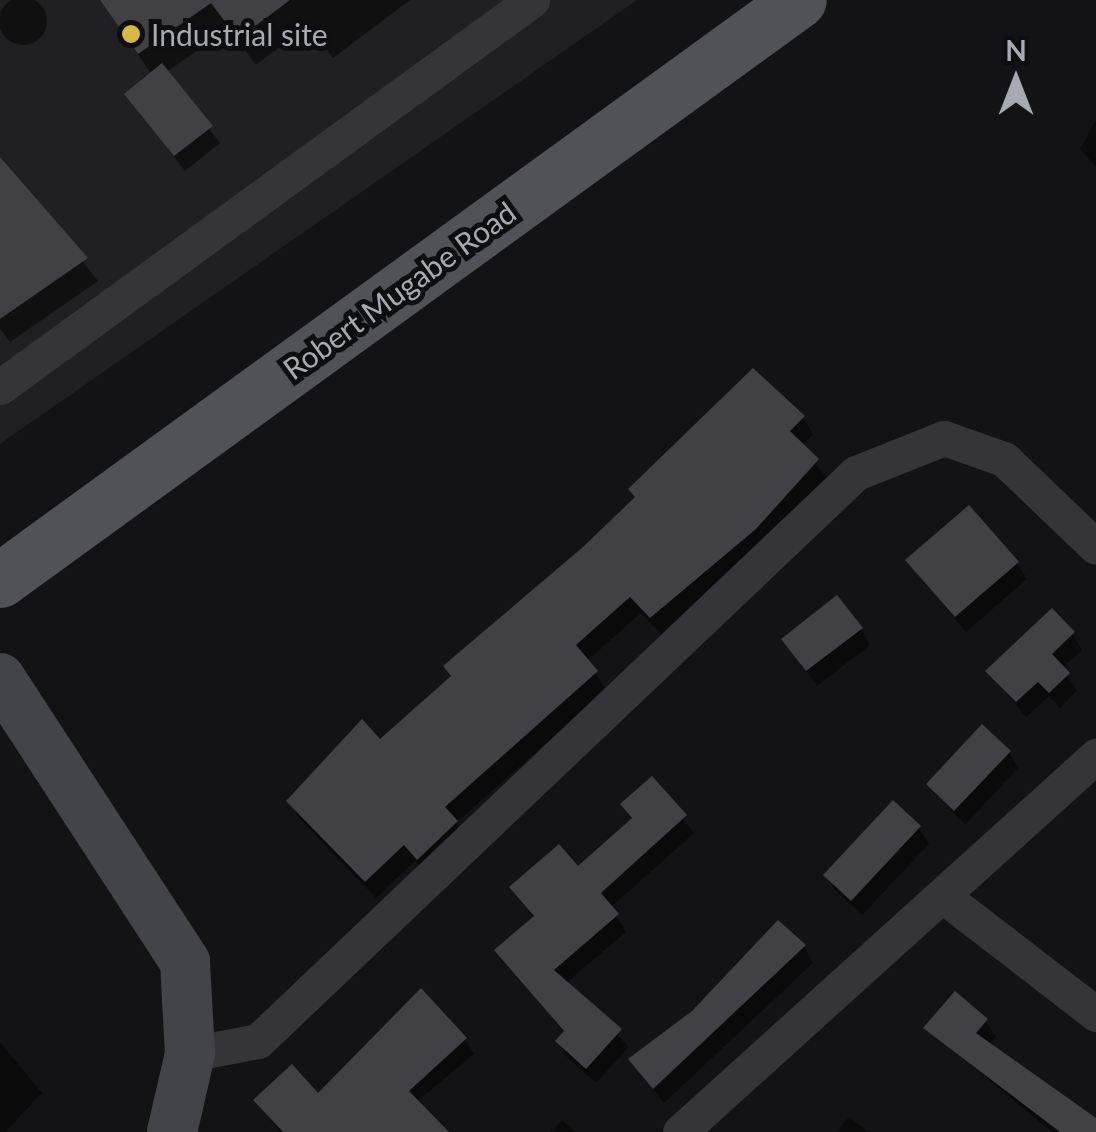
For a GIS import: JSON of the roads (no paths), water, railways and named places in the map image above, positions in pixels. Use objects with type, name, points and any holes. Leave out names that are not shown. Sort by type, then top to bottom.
[{"type":"main road","name":"Robert Mugabe Road","points":[[0,580],[798,0]]},
{"type":"street","points":[[0,386],[532,0]]},
{"type":"street","points":[[190,1054],[258,1042],[856,473],[944,438],[1004,459],[1096,547]]},
{"type":"street","points":[[0,678],[185,962],[190,1054],[172,1132]]},
{"type":"street","points":[[697,1127],[948,900],[1096,756]]},
{"type":"street","points":[[948,900],[1096,1014]]},
{"type":"place","name":"Industrial site","points":[[131,34]]}]
